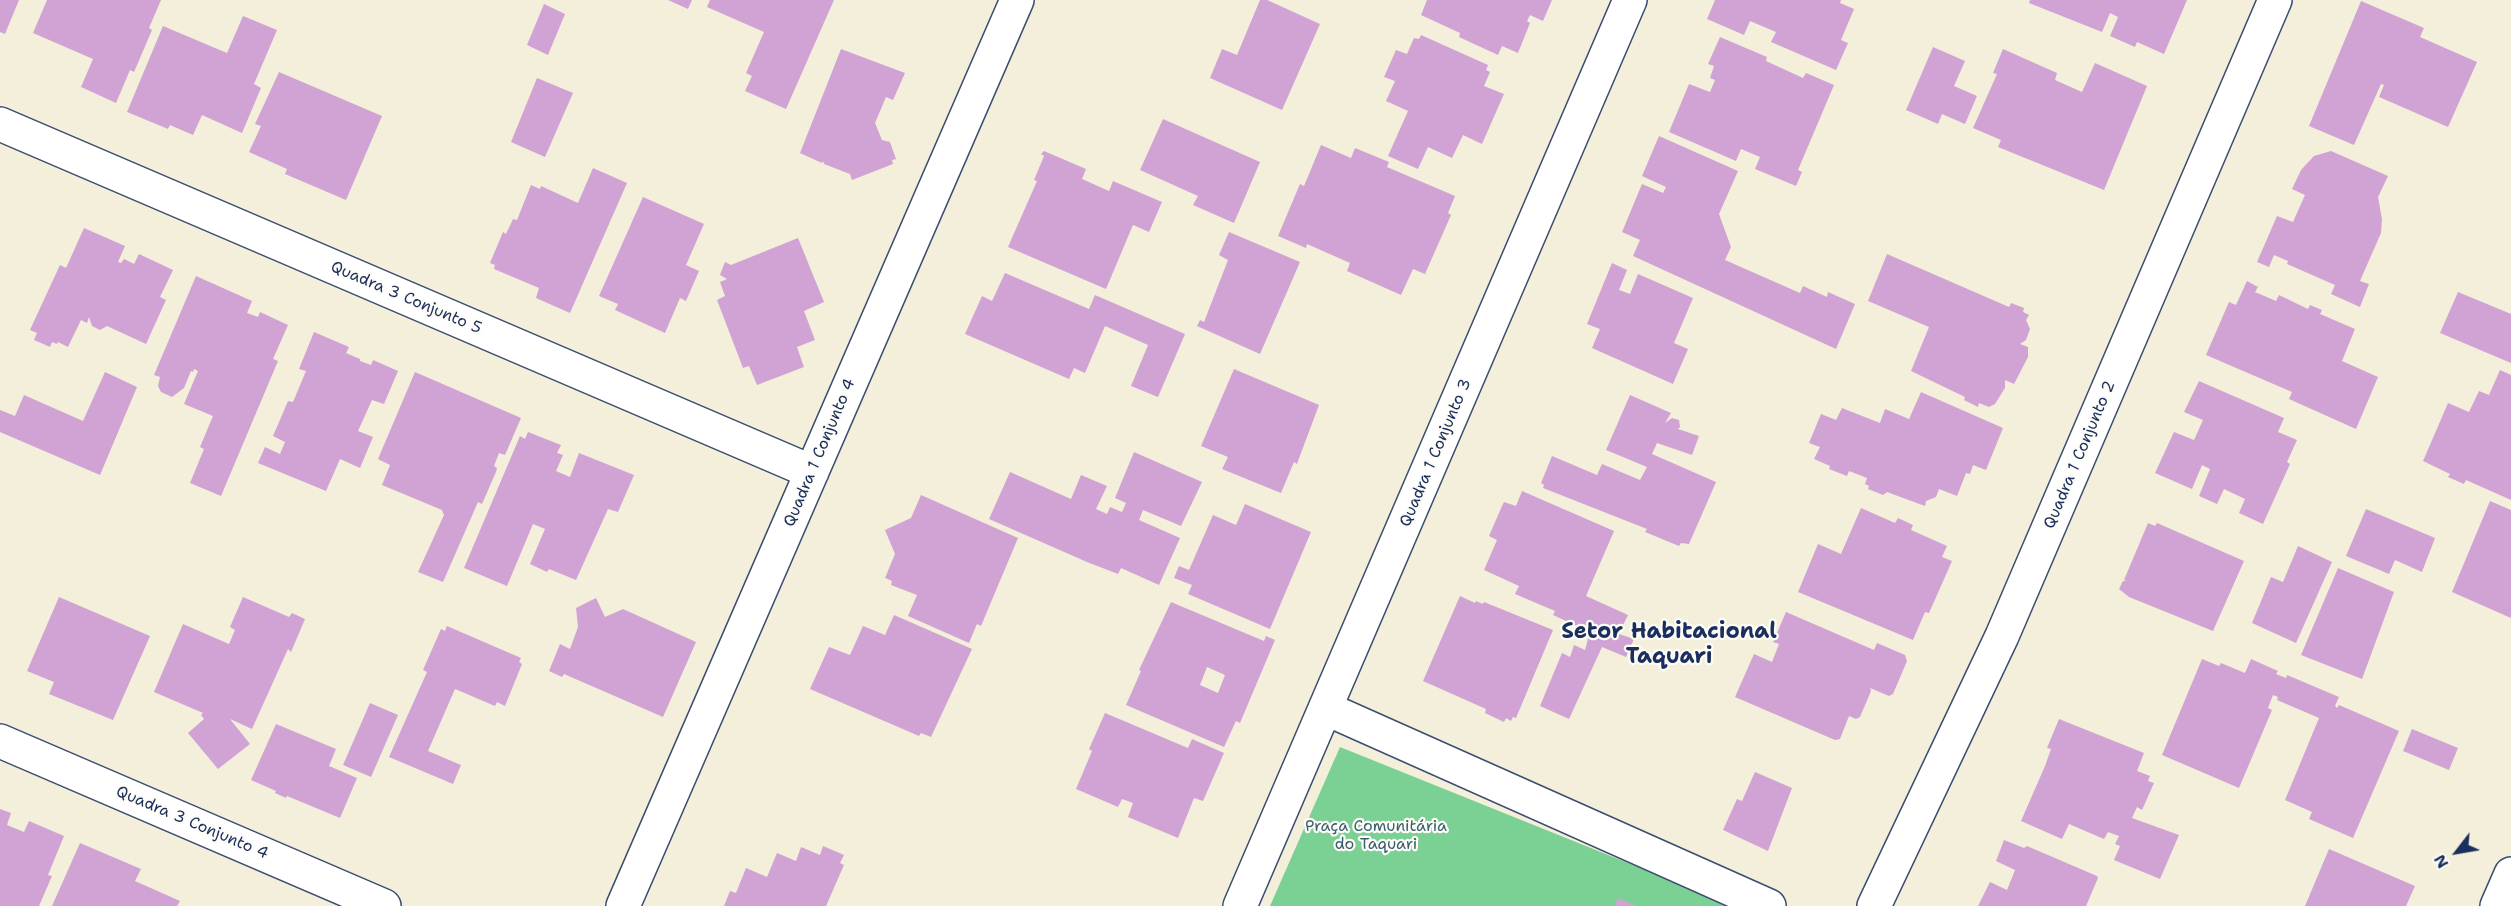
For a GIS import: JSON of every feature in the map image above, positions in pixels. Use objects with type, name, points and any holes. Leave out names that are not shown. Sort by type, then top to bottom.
[{"type":"street","name":"Quadra 1 Conjunto 4","points":[[624,906],[1017,0]]},
{"type":"street","name":"Quadra 1 Conjunto 3","points":[[1240,906],[1327,709],[1630,0]]},
{"type":"street","name":"Quadra 1 Conjunto 2","points":[[1874,906],[2002,636],[2276,0]]},
{"type":"street","name":"Quadra 3 Conjunto 5","points":[[0,124],[812,472]]},
{"type":"street","points":[[1327,709],[1769,906]]},
{"type":"street","name":"Quadra 3 Conjunto 4","points":[[0,741],[384,906]]},
{"type":"street","points":[[2497,906],[2511,874]]},
{"type":"green space","name":"Praça Comunitária do Taquari","points":[[1340,747],[1735,906],[1270,906]]},
{"type":"building","points":[[0,0],[19,0],[5,34],[0,32]]},
{"type":"building","points":[[47,0],[161,0],[149,28],[152,30],[134,72],[130,70],[116,103],[81,87],[93,59],[33,33]]},
{"type":"building","points":[[668,0],[692,0],[688,9]]},
{"type":"building","points":[[710,0],[834,0],[786,109],[745,91],[752,76],[746,73],[764,32],[707,7]]},
{"type":"building","points":[[1260,0],[1267,0],[1320,24],[1282,110],[1210,78],[1222,49],[1237,55]]},
{"type":"building","points":[[1427,0],[1552,0],[1543,21],[1530,15],[1527,21],[1530,23],[1518,53],[1502,46],[1498,55],[1459,37],[1460,33],[1421,15]]},
{"type":"building","points":[[1715,0],[1841,0],[1840,3],[1854,9],[1841,40],[1848,43],[1836,70],[1771,42],[1776,32],[1750,21],[1744,35],[1707,19]]},
{"type":"building","points":[[2030,0],[2187,0],[2164,54],[2137,42],[2135,47],[2110,36],[2118,17],[2110,13],[2102,32],[2029,3]]},
{"type":"building","points":[[2361,1],[2424,28],[2420,37],[2477,62],[2448,127],[2379,97],[2384,85],[2381,84],[2354,145],[2309,126]]},
{"type":"building","points":[[544,4],[565,14],[548,55],[527,45]]},
{"type":"building","points":[[243,16],[277,30],[254,84],[261,88],[242,133],[202,115],[193,135],[170,125],[168,129],[127,112],[163,26],[227,53]]},
{"type":"building","points":[[1421,35],[1488,65],[1486,70],[1490,72],[1484,86],[1504,94],[1482,144],[1463,135],[1452,158],[1428,147],[1418,169],[1388,156],[1408,111],[1386,101],[1395,81],[1384,77],[1396,50],[1407,54],[1414,38],[1419,39]]},
{"type":"building","points":[[1720,37],[1767,57],[1766,61],[1803,78],[1806,73],[1834,85],[1798,170],[1802,172],[1796,186],[1755,169],[1760,157],[1741,149],[1736,161],[1669,132],[1689,84],[1710,92],[1715,80],[1710,78],[1714,66],[1708,64]]},
{"type":"building","points":[[1933,47],[1965,61],[1954,86],[1977,96],[1965,124],[1942,114],[1938,124],[1906,110]]},
{"type":"building","points":[[841,49],[905,73],[893,100],[886,97],[875,123],[882,140],[890,142],[896,159],[892,160],[893,164],[852,180],[850,174],[800,153]]},
{"type":"building","points":[[2003,49],[2057,73],[2055,80],[2082,92],[2095,63],[2147,86],[2104,190],[1998,147],[2001,140],[1973,128],[1997,74],[1993,73]]},
{"type":"building","points":[[279,72],[382,116],[346,200],[285,174],[287,169],[249,152],[261,126],[255,124]]},
{"type":"building","points":[[537,78],[573,93],[545,157],[511,142]]},
{"type":"building","points":[[1163,119],[1260,162],[1234,223],[1193,205],[1198,196],[1140,170]]},
{"type":"building","points":[[1659,136],[1738,171],[1719,214],[1731,247],[1725,260],[1800,293],[1803,286],[1827,297],[1828,292],[1855,304],[1836,349],[1633,256],[1640,240],[1622,232],[1642,184],[1663,193],[1666,187],[1642,176]]},
{"type":"building","points":[[1321,145],[1351,158],[1355,148],[1389,162],[1387,167],[1455,196],[1448,213],[1451,215],[1425,274],[1413,269],[1401,295],[1347,271],[1350,263],[1307,244],[1306,248],[1278,236],[1300,184],[1304,186]]},
{"type":"building","points":[[1044,151],[1086,169],[1082,179],[1109,191],[1113,181],[1162,202],[1149,232],[1133,225],[1106,289],[1008,247],[1037,181],[1034,180],[1044,156],[1041,154]]},
{"type":"building","points":[[2331,151],[2388,176],[2378,197],[2382,219],[2381,233],[2360,281],[2369,284],[2360,307],[2331,294],[2335,285],[2287,264],[2288,261],[2274,255],[2269,267],[2257,262],[2277,216],[2293,222],[2305,195],[2292,189],[2301,170],[2314,156]]},
{"type":"building","points":[[593,168],[627,183],[570,313],[536,298],[539,288],[494,269],[495,265],[490,263],[503,232],[506,234],[513,219],[517,220],[531,185],[540,189],[541,186],[578,203]]},
{"type":"building","points":[[643,197],[704,224],[686,265],[699,271],[686,301],[680,298],[665,333],[615,310],[618,304],[599,296]]},
{"type":"building","points":[[84,228],[125,246],[118,262],[121,263],[124,259],[134,264],[139,254],[173,270],[160,297],[166,300],[146,344],[107,326],[100,330],[92,326],[89,317],[87,323],[81,320],[68,347],[52,342],[50,347],[34,340],[37,333],[30,330],[60,265],[66,268]]},
{"type":"building","points":[[1229,232],[1300,262],[1260,354],[1197,326],[1200,320],[1204,322],[1228,260],[1219,255]]},
{"type":"building","points":[[798,238],[824,302],[804,311],[815,340],[797,347],[804,367],[757,385],[749,366],[743,368],[717,300],[725,296],[720,282],[727,279],[720,275],[725,262],[731,265]]},
{"type":"building","points":[[1887,254],[2009,307],[2011,303],[2024,308],[2023,312],[2029,315],[2026,320],[2030,329],[2026,340],[2020,344],[2028,347],[2028,357],[2014,384],[2005,380],[2005,388],[1995,404],[1989,407],[1979,403],[1978,407],[1964,400],[1965,397],[1911,371],[1929,327],[1868,301]]},
{"type":"building","points":[[1612,263],[1627,270],[1619,290],[1630,294],[1638,274],[1693,298],[1674,343],[1688,349],[1673,384],[1592,348],[1600,329],[1587,324]]},
{"type":"building","points":[[1005,273],[1089,309],[1095,295],[1185,334],[1158,397],[1131,386],[1148,345],[1105,326],[1085,373],[1074,368],[1069,379],[965,334],[982,296],[992,301]]},
{"type":"building","points":[[196,276],[252,301],[247,313],[258,317],[260,312],[288,325],[273,359],[278,361],[221,496],[190,483],[204,449],[200,447],[213,416],[184,404],[198,371],[194,369],[193,372],[191,371],[184,388],[172,397],[161,392],[158,386],[160,377],[154,375]]},
{"type":"building","points":[[2247,281],[2258,287],[2255,292],[2276,301],[2279,295],[2308,309],[2310,305],[2322,310],[2320,314],[2355,329],[2342,361],[2378,377],[2356,429],[2289,399],[2292,392],[2206,355],[2229,302],[2236,305]]},
{"type":"building","points":[[2458,292],[2511,314],[2511,363],[2440,333]]},
{"type":"building","points":[[314,332],[349,347],[346,353],[360,361],[371,365],[373,360],[398,371],[384,404],[372,400],[358,431],[373,437],[360,468],[340,459],[326,491],[258,463],[265,447],[280,454],[285,442],[273,436],[288,401],[293,402],[306,371],[299,369]]},
{"type":"building","points":[[1234,369],[1319,405],[1297,464],[1294,462],[1281,493],[1222,469],[1228,457],[1201,446]]},
{"type":"building","points":[[2500,370],[2511,375],[2511,500],[2466,480],[2464,484],[2448,477],[2450,474],[2423,461],[2448,403],[2469,412],[2479,391],[2489,395]]},
{"type":"building","points":[[105,372],[137,387],[100,475],[0,432],[0,410],[15,416],[24,395],[83,421]]},
{"type":"building","points":[[415,372],[521,418],[505,455],[499,453],[494,466],[497,468],[496,472],[482,504],[478,502],[443,582],[418,572],[444,515],[442,510],[382,485],[390,465],[378,459]]},
{"type":"building","points":[[2199,381],[2284,418],[2278,432],[2297,440],[2287,462],[2290,464],[2263,524],[2239,513],[2245,499],[2224,489],[2217,504],[2199,496],[2210,469],[2202,465],[2192,489],[2155,473],[2174,432],[2194,440],[2203,420],[2184,412]]},
{"type":"building","points":[[1921,392],[2003,428],[1986,470],[1973,465],[1970,474],[1966,473],[1957,496],[1939,489],[1936,497],[1926,501],[1925,506],[1887,492],[1883,495],[1868,489],[1869,486],[1865,484],[1867,478],[1849,471],[1847,476],[1829,469],[1830,466],[1814,459],[1820,447],[1809,443],[1821,414],[1836,420],[1842,408],[1880,423],[1885,409],[1909,419]]},
{"type":"building","points":[[1630,395],[1671,413],[1665,423],[1672,418],[1679,420],[1678,429],[1699,436],[1692,455],[1657,443],[1652,454],[1716,482],[1689,544],[1681,543],[1679,546],[1645,532],[1647,529],[1543,488],[1544,485],[1541,483],[1552,456],[1597,475],[1602,464],[1640,480],[1647,467],[1606,450]]},
{"type":"building","points":[[528,432],[561,445],[557,453],[563,455],[556,471],[570,477],[579,453],[634,475],[618,512],[608,509],[576,580],[549,569],[547,572],[530,564],[545,529],[533,524],[507,586],[464,568],[520,436],[525,439]]},
{"type":"building","points":[[1134,452],[1202,482],[1181,526],[1143,510],[1139,520],[1180,538],[1159,585],[1121,568],[1118,574],[1087,562],[989,519],[1010,472],[1071,499],[1081,475],[1107,486],[1096,509],[1107,514],[1110,507],[1122,512],[1126,503],[1115,498]]},
{"type":"building","points":[[1522,491],[1614,531],[1586,596],[1628,615],[1619,634],[1634,639],[1626,657],[1602,647],[1569,719],[1540,706],[1562,653],[1570,657],[1574,645],[1585,650],[1590,632],[1553,615],[1555,611],[1515,594],[1519,586],[1484,570],[1497,540],[1489,536],[1502,506],[1504,502],[1516,506]]},
{"type":"building","points":[[921,495],[1018,538],[981,626],[977,624],[969,643],[908,616],[917,595],[891,585],[892,581],[885,578],[895,554],[885,530],[911,518]]},
{"type":"building","points":[[2490,501],[2511,510],[2511,618],[2452,592]]},
{"type":"building","points":[[1245,504],[1311,532],[1270,629],[1188,594],[1192,585],[1174,578],[1179,566],[1189,570],[1213,515],[1236,525]]},
{"type":"building","points":[[1861,508],[1895,523],[1898,518],[1913,525],[1911,530],[1947,546],[1942,557],[1952,561],[1929,613],[1925,612],[1913,640],[1798,592],[1818,544],[1841,554]]},
{"type":"building","points":[[2366,509],[2435,538],[2422,572],[2395,560],[2389,574],[2346,556]]},
{"type":"building","points":[[2148,523],[2155,526],[2157,523],[2244,561],[2213,631],[2129,597],[2119,589],[2123,581],[2127,581],[2124,580]]},
{"type":"building","points":[[2298,546],[2332,562],[2296,643],[2252,623],[2271,577],[2283,582]]},
{"type":"building","points":[[2338,568],[2394,592],[2362,679],[2301,655]]},
{"type":"building","points":[[1460,596],[1475,603],[1476,601],[1483,604],[1484,602],[1553,630],[1516,718],[1513,717],[1511,721],[1506,718],[1504,722],[1485,713],[1486,709],[1423,681]]},
{"type":"building","points":[[59,597],[150,636],[113,720],[49,694],[54,682],[27,671]]},
{"type":"building","points":[[243,597],[289,617],[292,613],[305,619],[291,652],[288,649],[252,729],[230,719],[250,744],[218,769],[188,733],[204,719],[201,715],[203,713],[154,692],[183,624],[229,644],[235,630],[230,627]]},
{"type":"building","points":[[596,598],[605,617],[623,609],[696,642],[663,717],[564,674],[562,677],[549,671],[560,644],[570,649],[578,627],[576,608]]},
{"type":"building","points":[[1171,602],[1264,641],[1266,636],[1275,640],[1240,723],[1236,721],[1224,747],[1126,705],[1141,671],[1139,670]],"holes":[[[1207,667],[1225,675],[1218,693],[1200,685]]]},
{"type":"building","points":[[1786,612],[1874,650],[1877,643],[1905,655],[1907,661],[1893,694],[1889,696],[1870,688],[1871,691],[1860,717],[1856,719],[1849,716],[1840,739],[1835,740],[1735,697],[1754,654],[1772,662],[1779,644],[1773,642]]},
{"type":"building","points":[[894,615],[972,649],[931,737],[921,733],[919,736],[810,689],[829,647],[850,655],[863,626],[885,635]]},
{"type":"building","points":[[447,626],[521,658],[519,662],[522,664],[505,706],[497,702],[495,706],[455,689],[428,751],[461,765],[453,784],[389,757],[427,672],[423,670],[441,629],[445,631]]},
{"type":"building","points":[[2202,659],[2219,666],[2221,663],[2245,673],[2251,659],[2278,671],[2276,674],[2286,678],[2287,675],[2339,697],[2335,706],[2337,708],[2339,705],[2399,731],[2353,838],[2309,819],[2312,812],[2285,800],[2319,718],[2277,700],[2278,697],[2273,695],[2268,708],[2272,710],[2239,788],[2162,755]]},
{"type":"building","points":[[370,703],[398,715],[371,777],[343,765]]},
{"type":"building","points":[[1105,713],[1188,748],[1192,739],[1224,753],[1203,801],[1194,798],[1178,838],[1128,817],[1133,803],[1122,799],[1118,807],[1076,789],[1092,751],[1089,749]]},
{"type":"building","points":[[2059,719],[2144,753],[2137,771],[2150,776],[2148,781],[2154,783],[2142,810],[2137,807],[2132,818],[2179,835],[2160,879],[2114,860],[2120,846],[2115,844],[2119,836],[2108,832],[2104,839],[2069,824],[2062,839],[2021,821],[2045,766],[2051,749],[2047,748]]},
{"type":"building","points":[[276,724],[336,749],[329,766],[357,778],[340,818],[287,796],[286,798],[251,780]]},
{"type":"building","points":[[2412,729],[2458,748],[2449,770],[2403,751]]},
{"type":"building","points":[[1755,772],[1792,788],[1768,851],[1723,830],[1737,799],[1742,801]]},
{"type":"building","points":[[0,809],[11,813],[7,825],[24,832],[29,821],[64,836],[48,875],[52,876],[39,906],[0,906]]},
{"type":"building","points":[[2004,840],[2024,848],[2027,846],[2097,876],[2086,906],[1978,906],[1990,882],[2007,890],[2015,870],[1996,861]]},
{"type":"building","points":[[80,843],[141,869],[135,881],[180,901],[177,906],[52,906]]},
{"type":"building","points":[[823,846],[844,855],[840,863],[844,865],[826,906],[724,906],[730,891],[736,893],[746,868],[767,877],[777,853],[796,861],[801,847],[820,855]]},
{"type":"building","points":[[2329,849],[2415,886],[2406,906],[2305,906]]},
{"type":"building","points":[[1618,898],[1637,906],[1615,906]]},
{"type":"district","name":"Setor Habitacional Taquari","points":[[1669,644]]}]
